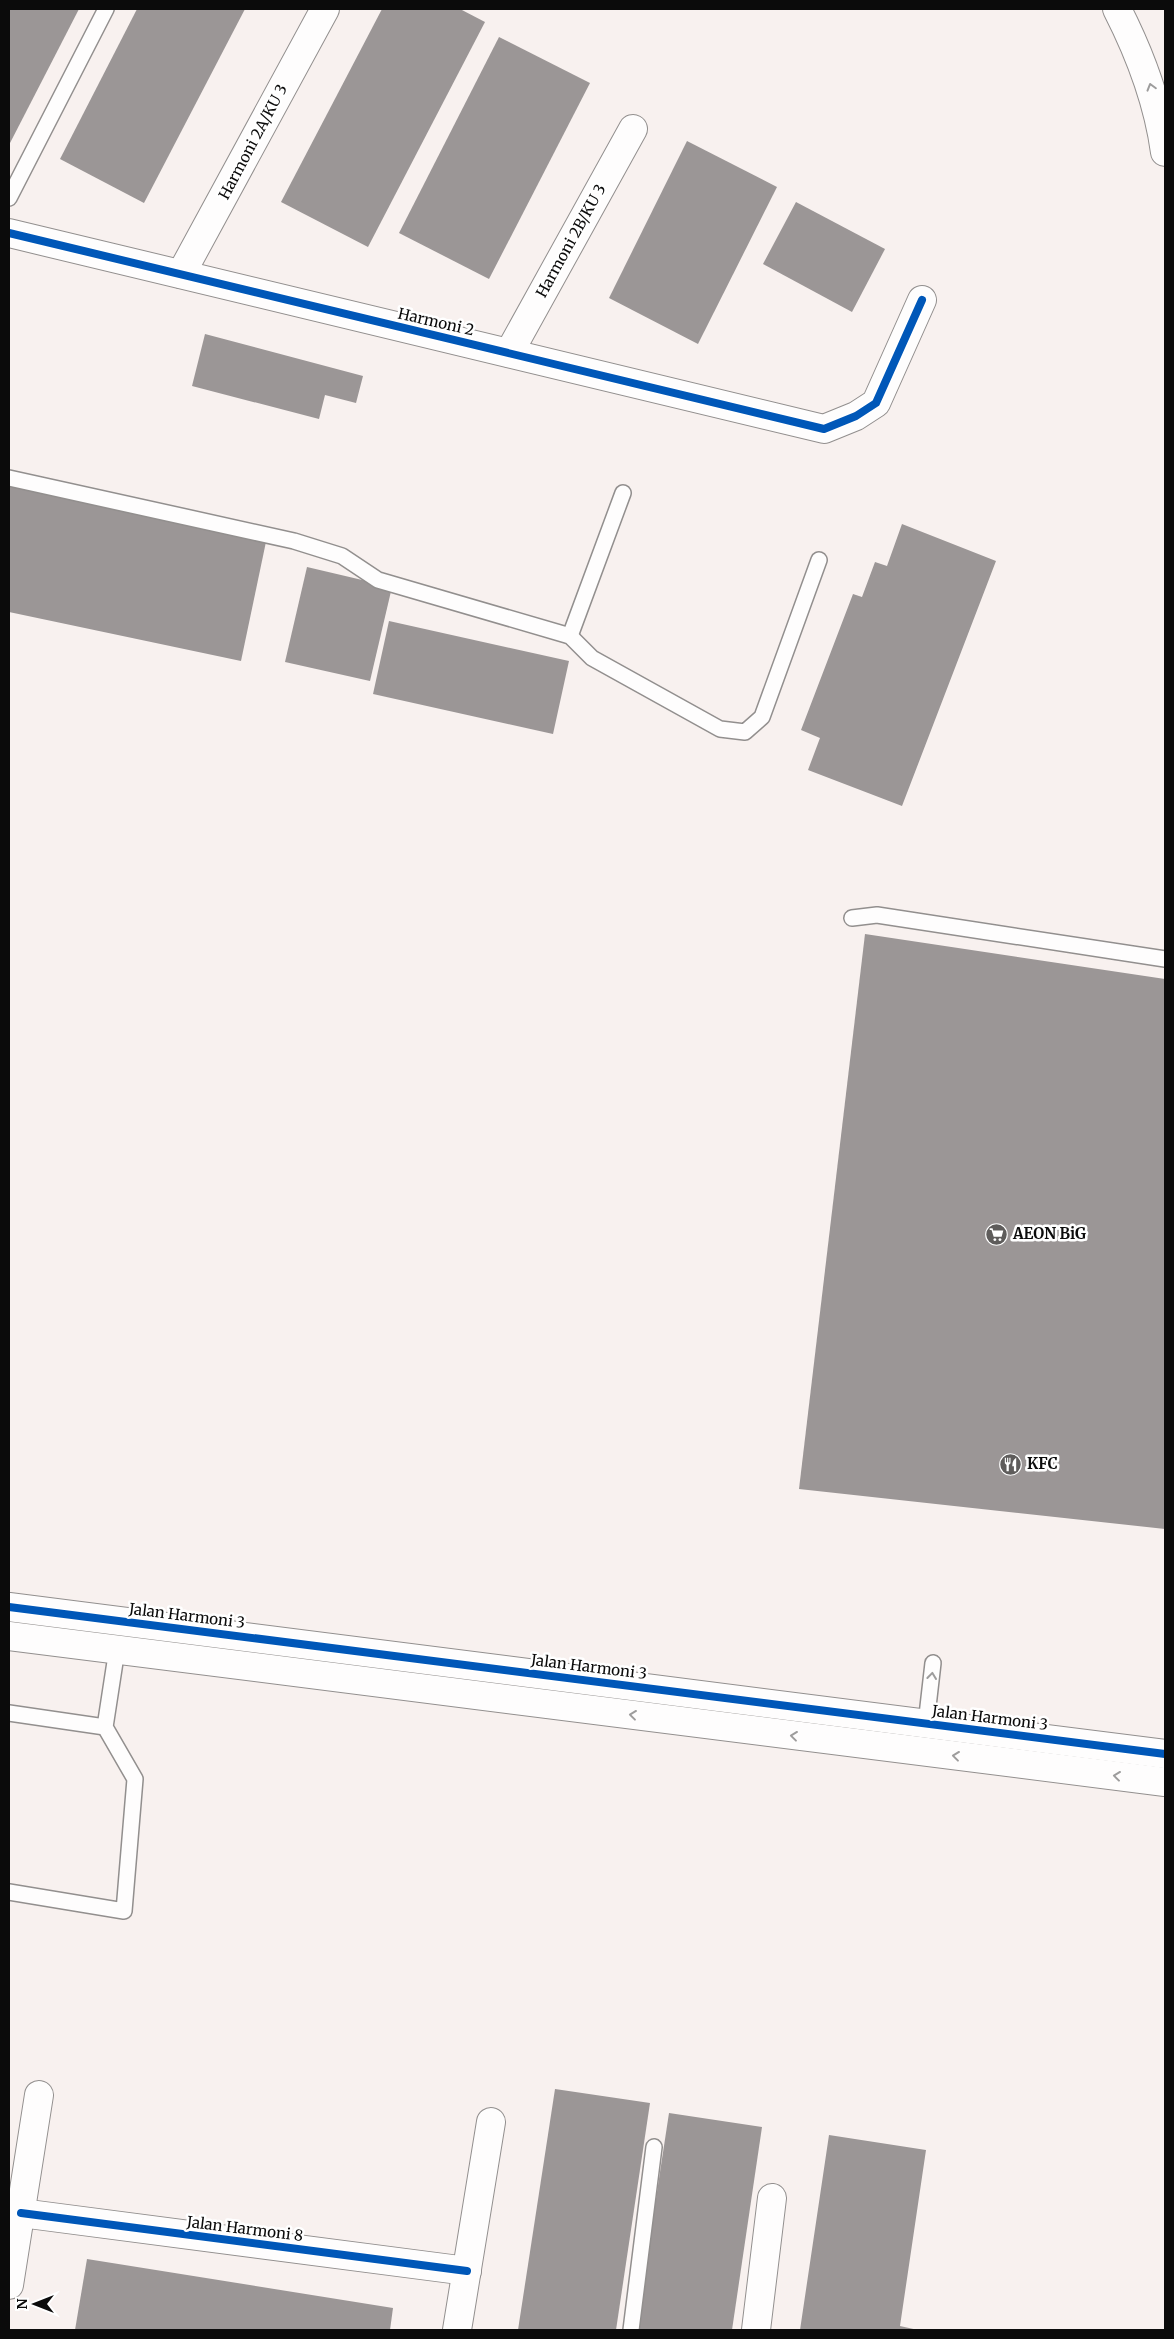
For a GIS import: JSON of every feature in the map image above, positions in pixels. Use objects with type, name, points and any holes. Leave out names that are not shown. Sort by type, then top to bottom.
[{"type":"street","name":"Harmoni 2A/KU 3","points":[[181,274],[325,9]]},
{"type":"street","points":[[1117,9],[1130,34],[1150,82],[1165,152]]},
{"type":"street","name":"Harmoni 2B/KU 3","points":[[510,353],[633,129]]},
{"type":"street","name":"Harmoni 2","points":[[9,233],[824,429],[856,416],[876,403],[922,300]]},
{"type":"street","name":"Jalan Harmoni 3","points":[[9,1607],[1165,1754]]},
{"type":"street","points":[[9,1636],[1165,1782]]},
{"type":"street","points":[[395,1685],[398,1656]]},
{"type":"street","points":[[9,2285],[40,2096]]},
{"type":"street","points":[[457,2330],[491,2122]]},
{"type":"street","points":[[756,2330],[772,2198]]},
{"type":"street","name":"Jalan Harmoni 8","points":[[21,2214],[467,2271]]},
{"type":"lane","points":[[9,198],[106,9]]},
{"type":"lane","points":[[9,478],[294,541],[342,556],[378,580],[570,636],[592,658],[609,668],[720,728],[745,732],[762,717],[820,560]]},
{"type":"lane","points":[[570,636],[623,493]]},
{"type":"lane","points":[[852,918],[877,915],[1165,959]]},
{"type":"lane","points":[[9,1892],[124,1911],[135,1780],[105,1727],[117,1650]]},
{"type":"lane","points":[[926,1724],[933,1663]]},
{"type":"lane","points":[[9,1713],[105,1727]]},
{"type":"lane","points":[[1030,1766],[1031,1737]]},
{"type":"lane","points":[[631,2330],[654,2147]]},
{"type":"building","points":[[9,9],[79,9],[9,145]]},
{"type":"building","points":[[137,9],[245,9],[144,203],[60,159]]},
{"type":"building","points":[[382,9],[460,9],[485,22],[368,247],[281,202]]},
{"type":"building","points":[[499,37],[590,83],[489,279],[399,233]]},
{"type":"building","points":[[687,141],[777,187],[698,344],[609,298]]},
{"type":"building","points":[[796,202],[885,249],[852,312],[763,264]]},
{"type":"building","points":[[205,334],[363,376],[356,403],[325,395],[319,419],[192,386]]},
{"type":"building","points":[[9,484],[267,537],[241,661],[9,612]]},
{"type":"building","points":[[902,524],[996,561],[902,806],[808,770],[820,738],[801,730],[853,594],[862,597],[875,562],[887,566]]},
{"type":"building","points":[[307,567],[392,587],[370,681],[285,662]]},
{"type":"building","points":[[389,621],[569,661],[553,734],[373,694]]},
{"type":"building","name":"AEON BiG","points":[[865,934],[1165,979],[1165,1529],[799,1489]]},
{"type":"building","points":[[555,2089],[650,2103],[616,2330],[518,2330]]},
{"type":"building","points":[[669,2113],[762,2127],[732,2330],[636,2330]]},
{"type":"building","points":[[829,2135],[926,2150],[900,2326],[918,2330],[800,2330]]},
{"type":"building","points":[[87,2259],[393,2308],[390,2330],[75,2330]]},
{"type":"cycle path","points":[[9,233],[824,429],[856,416],[876,403],[922,300]]},
{"type":"cycle path","points":[[9,1607],[1165,1754]]},
{"type":"cycle path","points":[[21,2213],[467,2271]]},
{"type":"place","name":"AEON BiG","points":[[997,1234]]},
{"type":"place","name":"KFC","points":[[1011,1464]]}]
